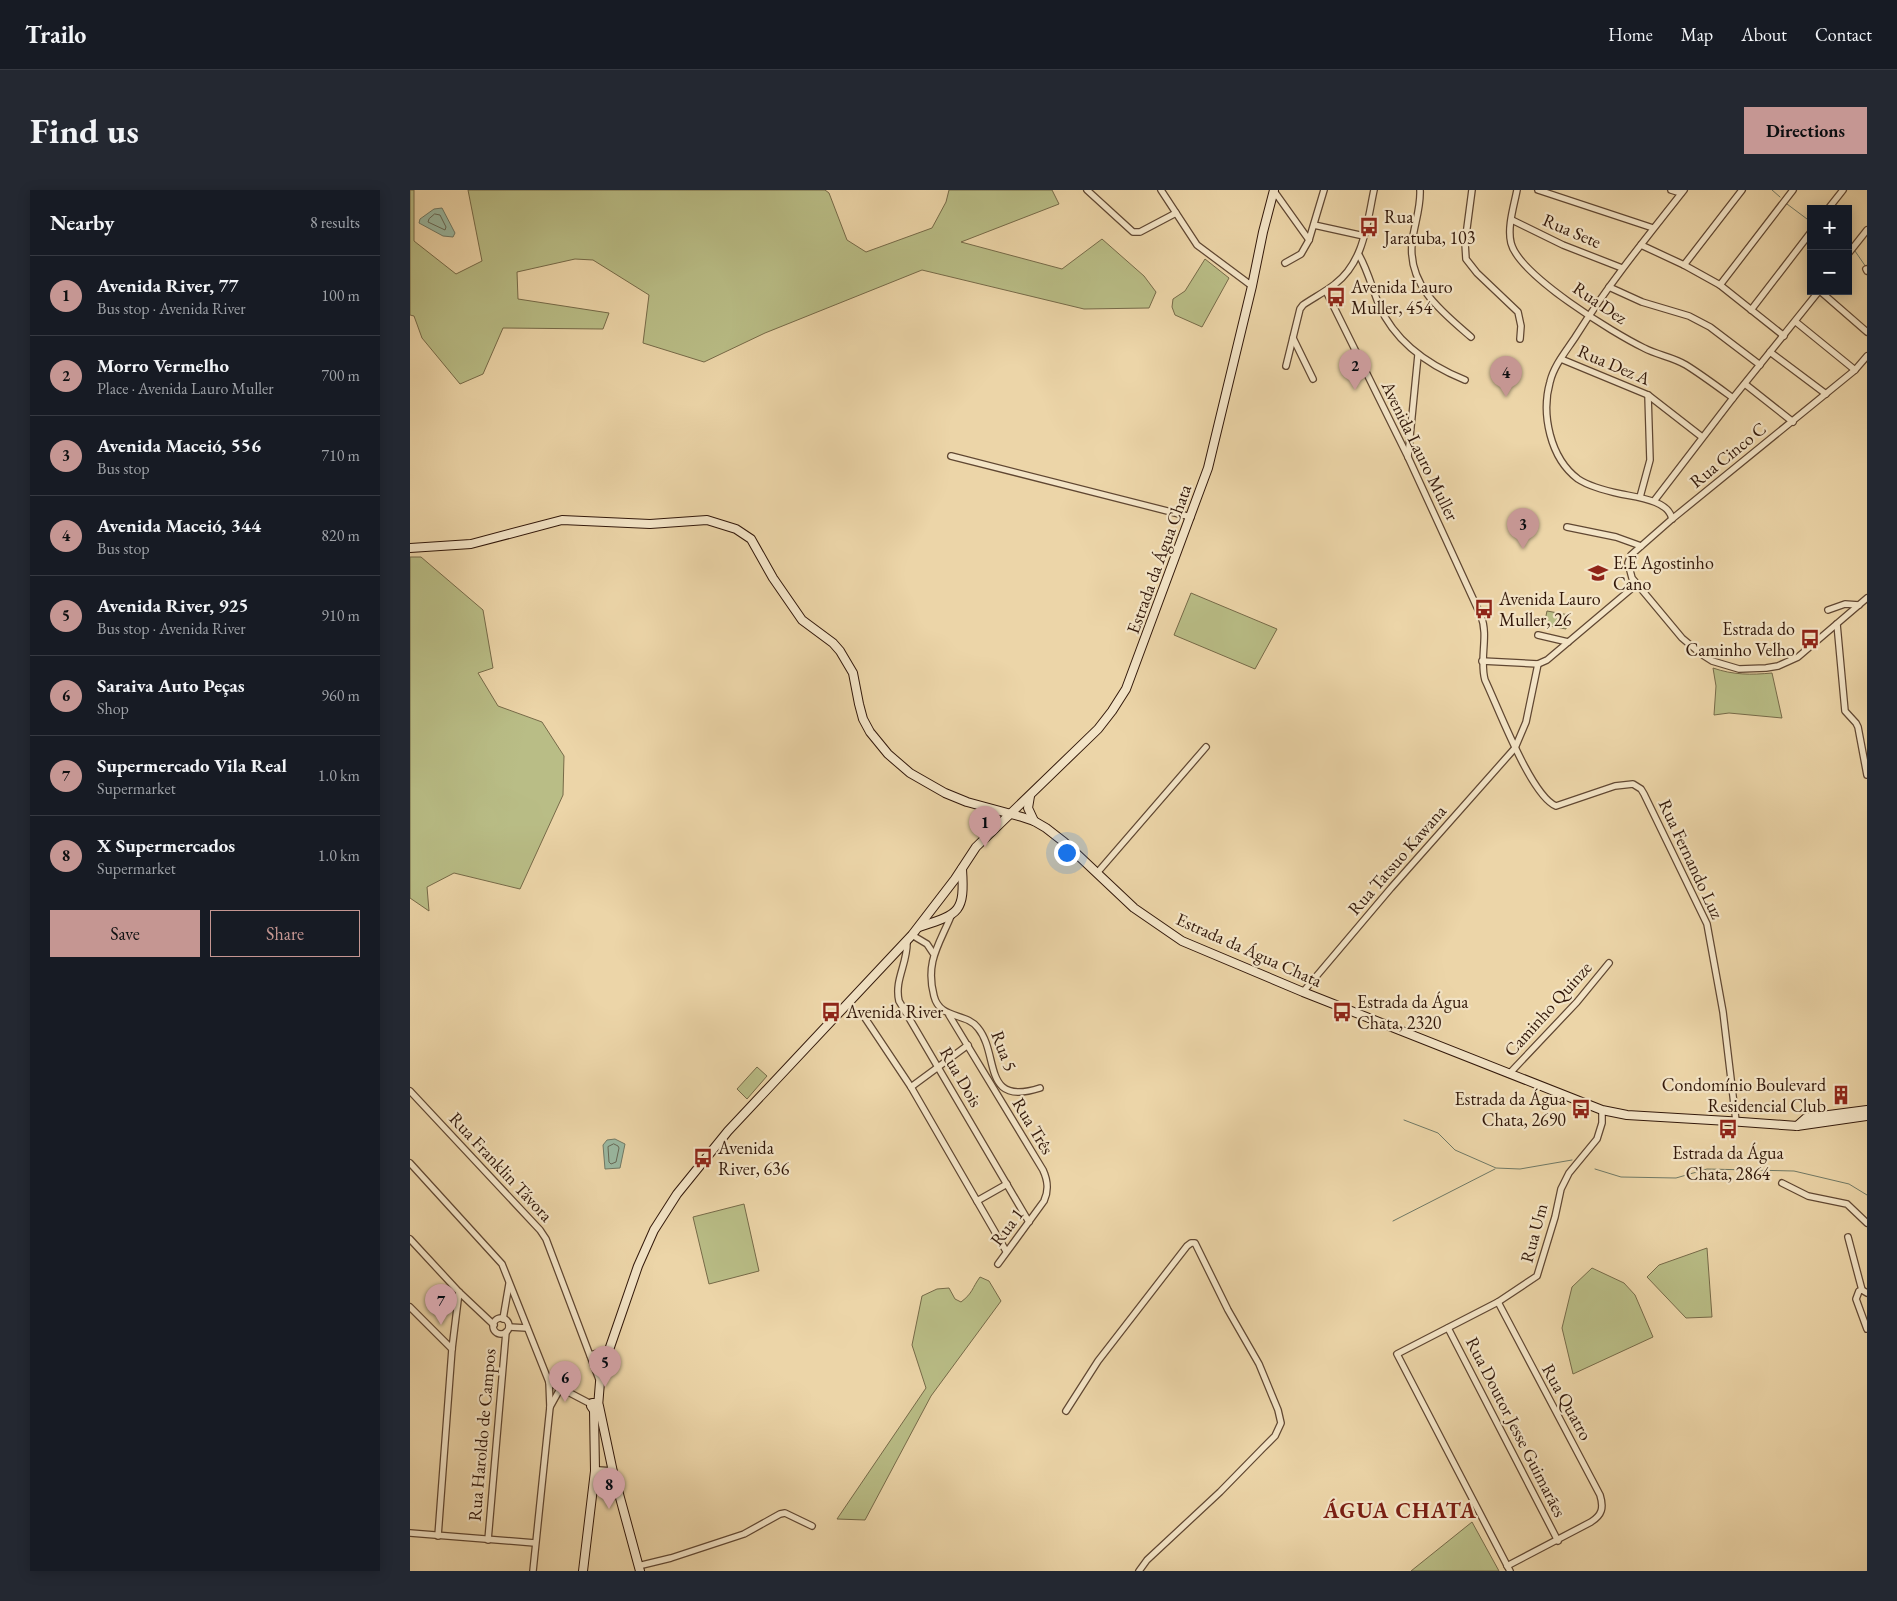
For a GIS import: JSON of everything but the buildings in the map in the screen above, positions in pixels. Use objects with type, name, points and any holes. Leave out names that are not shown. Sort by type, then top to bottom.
[{"type":"street","points":[[1087,190],[1133,232],[1140,232],[1176,213]]},
{"type":"street","points":[[1160,190],[1197,244],[1252,286]]},
{"type":"street","points":[[1274,190],[1309,240]]},
{"type":"street","name":"Estrada da Água Chata","points":[[1274,190],[1208,468],[1126,689],[1098,729],[1010,814],[1034,821],[1064,842],[1134,908],[1182,941],[1303,992],[1602,1110],[1627,1115],[1797,1126],[1867,1116]]},
{"type":"street","points":[[1285,264],[1301,254],[1309,240],[1324,190]]},
{"type":"street","points":[[1286,366],[1302,305],[1326,291],[1349,272],[1359,255],[1374,190]]},
{"type":"street","points":[[1420,190],[1412,245],[1417,276],[1434,304],[1471,337]]},
{"type":"street","points":[[1472,190],[1465,242],[1466,259],[1477,273],[1518,312],[1522,326],[1520,339]]},
{"type":"street","name":"Rua Dez","points":[[1517,190],[1512,220],[1511,242],[1519,259],[1536,276],[1589,315],[1642,347],[1686,365],[1733,398]]},
{"type":"street","points":[[1538,190],[1653,228]]},
{"type":"street","points":[[1671,190],[1683,192]]},
{"type":"street","points":[[1684,265],[1742,190]]},
{"type":"street","points":[[1720,285],[1793,190]]},
{"type":"street","points":[[1831,205],[1843,190]]},
{"type":"street","points":[[1672,518],[1671,514],[1654,501],[1588,484],[1570,471],[1551,440],[1547,408],[1549,382],[1561,358],[1622,268],[1683,192]]},
{"type":"street","name":"Rua Sete","points":[[1512,220],[1562,245],[1622,268]]},
{"type":"street","points":[[1314,225],[1364,236]]},
{"type":"street","points":[[1852,250],[1865,237],[1867,230]]},
{"type":"street","points":[[1751,310],[1807,237]]},
{"type":"street","points":[[1641,245],[1684,265],[1720,285],[1784,336]]},
{"type":"street","points":[[1359,255],[1386,320],[1394,332],[1418,355],[1452,375],[1465,380]]},
{"type":"street","points":[[1609,286],[1642,302],[1664,307],[1710,327],[1760,365]]},
{"type":"street","name":"Avenida Lauro Muller","points":[[1326,291],[1408,457],[1485,626],[1482,661]]},
{"type":"street","points":[[1654,501],[1702,437],[1817,295]]},
{"type":"street","points":[[1825,295],[1867,332]]},
{"type":"street","points":[[1796,322],[1855,370]]},
{"type":"street","points":[[1293,338],[1313,379]]},
{"type":"street","points":[[1770,352],[1826,394]]},
{"type":"street","points":[[1408,457],[1418,355]]},
{"type":"street","name":"Rua Cinco C","points":[[1637,584],[1629,572],[1628,559],[1641,546],[1672,518],[1855,370],[1867,356]]},
{"type":"street","name":"Rua Dez A","points":[[1561,358],[1648,395],[1702,437]]},
{"type":"street","points":[[1744,384],[1793,422]]},
{"type":"street","points":[[1640,497],[1650,460],[1648,395]]},
{"type":"street","points":[[951,456],[1191,517]]},
{"type":"street","points":[[410,548],[471,544],[562,520],[650,524],[707,520],[736,528],[751,539],[773,578],[802,620],[810,628],[833,643],[844,656],[853,673],[863,719],[879,745],[899,764],[924,781],[967,802],[1010,814]]},
{"type":"street","points":[[1567,527],[1616,537],[1641,546]]},
{"type":"street","points":[[1515,748],[1485,680],[1482,661],[1538,664],[1547,660],[1637,584],[1691,646],[1712,661],[1739,669],[1766,668],[1798,657],[1867,598]]},
{"type":"street","points":[[1828,610],[1850,603],[1859,605]]},
{"type":"street","points":[[1836,624],[1845,711],[1856,722],[1858,727],[1867,775]]},
{"type":"street","points":[[1538,635],[1568,642]]},
{"type":"street","name":"Rua Tatsuo Kawana","points":[[1303,992],[1515,748],[1526,722],[1538,664]]},
{"type":"street","points":[[1097,873],[1206,747]]},
{"type":"street","name":"Rua Fernando Luz","points":[[1515,748],[1544,798],[1556,806],[1623,784],[1633,784],[1641,789],[1644,794],[1707,924],[1723,1012],[1736,1121]]},
{"type":"street","points":[[1030,794],[1028,808],[1034,821]]},
{"type":"street","points":[[987,808],[995,820],[995,828]]},
{"type":"street","points":[[583,1571],[595,1471],[595,1405],[609,1350],[638,1266],[654,1230],[677,1194],[728,1131],[919,927],[976,847],[1010,814]]},
{"type":"street","points":[[949,1015],[938,1006],[935,999],[932,978],[934,953],[951,916],[957,910],[962,895],[962,868]]},
{"type":"street","points":[[919,927],[951,916]]},
{"type":"street","points":[[909,938],[927,944],[934,953]]},
{"type":"street","name":"Rua Dois","points":[[909,938],[897,992],[899,1001],[1029,1222]]},
{"type":"street","name":"Caminho Quinze","points":[[1509,1074],[1577,1002],[1609,963]]},
{"type":"street","points":[[863,1015],[911,1087],[1006,1251]]},
{"type":"street","name":"Rua Três","points":[[949,1015],[1045,1175]]},
{"type":"street","name":"Rua 5","points":[[949,1015],[972,1022],[978,1028],[984,1041],[994,1076],[998,1082],[1010,1090],[1020,1092],[1040,1088]]},
{"type":"street","points":[[911,1087],[968,1046]]},
{"type":"street","points":[[991,1085],[998,1082]]},
{"type":"street","name":"Rua Franklin Távora","points":[[410,1091],[540,1230],[546,1239],[600,1385]]},
{"type":"street","name":"Rua Um","points":[[1509,1568],[1397,1354],[1498,1302],[1532,1280],[1540,1271],[1561,1189],[1569,1174],[1597,1139],[1602,1123],[1602,1110]]},
{"type":"street","name":"Estrada da Água Chata","points":[[1797,1126],[1806,1118],[1867,1110]]},
{"type":"street","points":[[410,1163],[502,1264],[548,1382],[550,1407],[534,1543],[533,1571]]},
{"type":"street","name":"Rua 1","points":[[998,1264],[1040,1207],[1048,1189],[1045,1175]]},
{"type":"street","points":[[1782,1183],[1808,1196],[1848,1204],[1867,1223]]},
{"type":"street","points":[[977,1201],[1007,1184]]},
{"type":"street","points":[[1848,1237],[1865,1291],[1859,1291],[1856,1299],[1867,1329]]},
{"type":"street","points":[[410,1239],[459,1292],[494,1325]]},
{"type":"street","points":[[1066,1411],[1098,1361],[1191,1243],[1195,1243],[1228,1310],[1259,1364],[1278,1410],[1281,1423],[1275,1436],[1220,1492],[1147,1560],[1140,1571]]},
{"type":"street","points":[[503,1319],[509,1282]]},
{"type":"street","points":[[438,1536],[452,1349],[459,1292]]},
{"type":"street","name":"Rua Quatro","points":[[1498,1302],[1600,1495],[1602,1507],[1598,1518],[1558,1540]]},
{"type":"street","points":[[457,1312],[465,1306],[473,1306]]},
{"type":"street","points":[[410,1308],[452,1349]]},
{"type":"street","points":[[507,1329],[507,1321],[503,1319],[496,1320],[494,1330],[498,1333],[507,1329],[527,1328]]},
{"type":"street","name":"Rua Doutor Jesse Guimarães","points":[[1448,1328],[1558,1540]]},
{"type":"street","name":"Rua Haroldo de Campos","points":[[488,1540],[507,1329]]},
{"type":"street","points":[[590,1355],[609,1350]]},
{"type":"street","points":[[548,1382],[595,1405]]},
{"type":"street","points":[[550,1407],[560,1389]]},
{"type":"street","points":[[595,1405],[639,1569],[738,1536],[780,1514],[785,1513],[812,1526]]},
{"type":"street","points":[[595,1471],[613,1472]]},
{"type":"street","points":[[410,1534],[534,1543]]},
{"type":"street","points":[[1509,1568],[1558,1540]]},
{"type":"green space","points":[[410,190],[414,190],[414,241],[456,274],[482,261],[468,190],[825,190],[829,193],[847,240],[866,252],[932,228],[946,202],[949,190],[1052,190],[1059,204],[961,242],[1062,269],[1102,239],[1144,276],[1156,292],[1149,308],[1084,309],[922,270],[765,333],[704,362],[643,343],[649,295],[593,260],[575,259],[517,272],[518,299],[609,313],[603,329],[503,328],[483,374],[460,384],[422,338],[414,316],[410,315]]},
{"type":"green space","points":[[1205,259],[1229,278],[1202,327],[1175,315],[1172,307],[1173,299],[1185,291]]},
{"type":"green space","points":[[410,557],[421,557],[483,610],[493,668],[478,673],[498,706],[542,722],[564,756],[563,795],[520,889],[454,873],[427,887],[429,911],[410,898]]},
{"type":"green space","points":[[1191,593],[1277,629],[1255,669],[1174,635]]},
{"type":"green space","points":[[1547,611],[1569,615],[1566,629],[1544,625]]},
{"type":"green space","points":[[1713,668],[1742,674],[1772,673],[1782,718],[1729,713],[1714,715],[1716,686]]},
{"type":"green space","points":[[757,1067],[767,1076],[747,1099],[737,1089]]},
{"type":"green space","points":[[744,1204],[759,1271],[709,1284],[693,1217]]},
{"type":"green space","points":[[1707,1248],[1712,1317],[1686,1318],[1647,1277],[1659,1265]]},
{"type":"green space","points":[[1592,1268],[1624,1283],[1635,1295],[1653,1337],[1573,1374],[1562,1328],[1572,1287]]},
{"type":"green space","points":[[980,1277],[989,1281],[1001,1301],[931,1396],[865,1520],[837,1519],[926,1388],[912,1345],[922,1296],[937,1289],[949,1288],[955,1299],[961,1302],[970,1293]]},
{"type":"green space","points":[[1472,1522],[1499,1571],[1411,1571]]},
{"type":"water","points":[[442,208],[455,233],[453,237],[443,236],[419,223],[420,219],[434,209]]},
{"type":"water","points":[[615,1139],[625,1144],[620,1168],[605,1169],[603,1145],[607,1140]]},
{"type":"waterway","points":[[1772,190],[1780,197]]},
{"type":"waterway","points":[[1787,204],[1807,219]]},
{"type":"waterway","points":[[1855,251],[1866,267]]},
{"type":"waterway","points":[[1404,1120],[1438,1133],[1455,1150],[1496,1168],[1520,1169],[1572,1160]]},
{"type":"waterway","points":[[1393,1221],[1495,1169]]},
{"type":"waterway","points":[[1595,1169],[1621,1177],[1676,1178],[1707,1169],[1794,1171],[1849,1184],[1867,1195]]},
{"type":"place","name":"Rua Jaratuba, 103","points":[[1369,227]]},
{"type":"place","name":"Avenida Lauro Muller, 454","points":[[1336,297]]},
{"type":"place","name":"Morro Vermelho","points":[[1355,390]]},
{"type":"place","name":"Avenida Maceió, 344","points":[[1506,397]]},
{"type":"place","name":"Avenida Maceió, 556","points":[[1523,549]]},
{"type":"place","name":"E.E Agostinho Cano","points":[[1598,573]]},
{"type":"place","name":"Avenida Lauro Muller, 26","points":[[1484,609]]},
{"type":"place","name":"Estrada do Caminho Velho","points":[[1810,639]]},
{"type":"place","name":"Avenida River, 77","points":[[985,847]]},
{"type":"place","name":"Avenida River","points":[[831,1012]]},
{"type":"place","name":"Estrada da Água Chata, 2320","points":[[1342,1012]]},
{"type":"place","name":"Condomínio Boulevard Residencial Club","points":[[1841,1095]]},
{"type":"place","name":"Estrada da Água Chata, 2690","points":[[1581,1109]]},
{"type":"place","name":"Estrada da Água Chata, 2864","points":[[1728,1129]]},
{"type":"place","name":"Avenida River, 636","points":[[703,1158]]},
{"type":"place","name":"Supermercado Vila Real","points":[[441,1325]]},
{"type":"place","name":"Avenida River, 925","points":[[605,1387]]},
{"type":"place","name":"Saraiva Auto Peças","points":[[565,1402]]},
{"type":"place","name":"X Supermercados","points":[[609,1509]]},
{"type":"district","name":"ÁGUA CHATA","points":[[1400,1510]]}]
